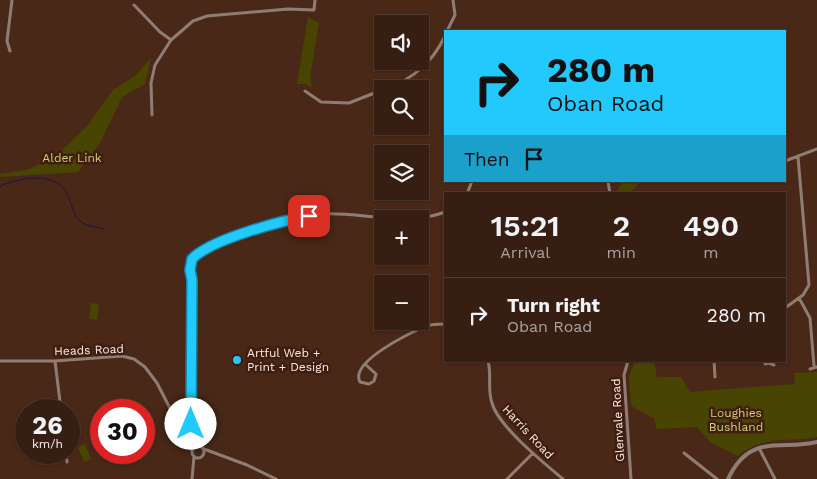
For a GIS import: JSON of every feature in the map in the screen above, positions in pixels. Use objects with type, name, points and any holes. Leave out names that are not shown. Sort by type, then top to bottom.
[{"type":"street","points":[[10,51],[7,41],[12,0]]},
{"type":"street","points":[[152,115],[153,71],[161,54],[182,29],[207,16],[288,9],[314,10],[315,0]]},
{"type":"street","points":[[448,30],[455,15],[453,0]]},
{"type":"street","points":[[134,5],[160,32],[171,40]]},
{"type":"street","points":[[405,80],[435,56],[444,38]]},
{"type":"street","points":[[305,91],[321,102],[349,103],[374,93]]},
{"type":"street","points":[[786,161],[817,149]]},
{"type":"street","points":[[786,307],[799,298],[809,285],[798,157]]},
{"type":"street","points":[[204,454],[200,447],[200,438],[191,421],[193,372],[192,280],[190,270],[192,259],[197,254],[225,241],[296,218],[321,214],[361,214],[398,219],[444,212]]},
{"type":"street","points":[[799,298],[810,318],[816,367],[810,369]]},
{"type":"street","points":[[365,364],[371,367],[376,374],[374,381],[369,384],[360,382],[358,377],[359,369],[371,357],[426,326],[444,324]]},
{"type":"street","name":"Heads Road","points":[[0,361],[55,361],[122,356],[138,360],[157,383],[196,457]]},
{"type":"street","points":[[55,361],[60,399]]},
{"type":"street","name":"Harris Road","points":[[488,362],[489,392],[492,406],[498,417],[533,453],[563,479]]},
{"type":"street","name":"Glenvale Road","points":[[628,362],[624,375],[631,479]]},
{"type":"street","points":[[714,362],[716,378]]},
{"type":"street","points":[[768,363],[774,365]]},
{"type":"street","points":[[728,479],[735,466],[759,448],[780,444],[817,442]]},
{"type":"street","points":[[188,445],[200,447],[276,479]]},
{"type":"street","points":[[192,451],[200,447]]},
{"type":"street","points":[[759,448],[775,479]]},
{"type":"street","points":[[192,479],[196,457],[214,453]]},
{"type":"street","points":[[508,479],[533,453]]},
{"type":"street","points":[[684,453],[717,479]]},
{"type":"green space","points":[[308,17],[319,23],[310,77],[312,88],[306,84],[297,84]]},
{"type":"green space","name":"Alder Link","points":[[151,58],[145,84],[122,97],[100,143],[78,172],[0,177],[0,174],[27,170],[54,158],[88,125],[113,90],[136,75]]},
{"type":"green space","points":[[622,182],[640,182],[631,192],[617,192]]},
{"type":"green space","points":[[91,303],[99,304],[97,320],[89,319]]},
{"type":"green space","name":"Loughies Bushland","points":[[635,362],[654,362],[657,377],[681,377],[690,392],[795,384],[794,373],[817,372],[817,437],[767,442],[748,449],[738,456],[710,442],[697,427],[656,429],[655,419],[631,406],[629,376]]},
{"type":"green space","points":[[85,444],[90,459],[84,462],[80,446]]},
{"type":"waterway","points":[[0,186],[35,178],[53,181],[66,191],[75,214],[81,222],[104,229]]},
{"type":"place","name":"Artful Web + Print + Design","points":[[237,360]]},
{"type":"route","points":[[191,424],[193,372],[192,280],[190,263],[192,259],[197,254],[225,241],[296,218],[309,216]]}]
